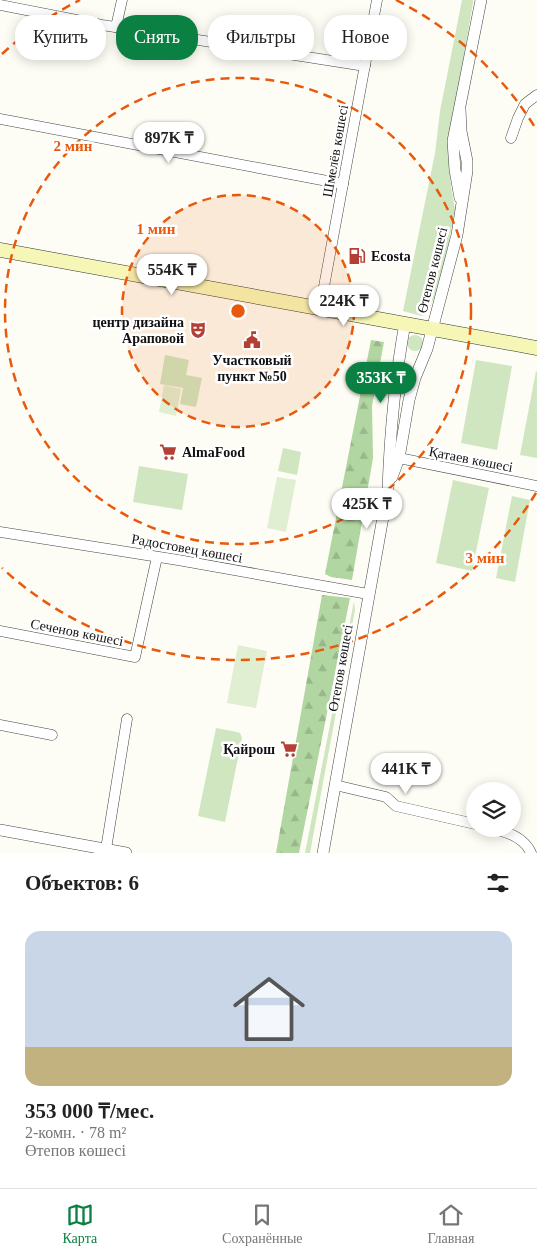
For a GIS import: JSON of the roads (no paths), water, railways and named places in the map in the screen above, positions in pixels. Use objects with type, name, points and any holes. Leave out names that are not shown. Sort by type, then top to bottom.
[{"type":"main road","points":[[0,250],[537,348]]},
{"type":"street","points":[[119,15],[122,0]]},
{"type":"street","name":"Шмелёв көшесі","points":[[320,308],[377,0]]},
{"type":"street","name":"Өтепов көшесі","points":[[388,489],[399,458],[409,400],[415,378],[427,349],[457,235],[466,181],[467,161],[461,131],[460,109],[481,0]]},
{"type":"street","points":[[0,5],[116,27]]},
{"type":"street","points":[[198,40],[365,66]]},
{"type":"street","points":[[511,138],[525,104],[537,95]]},
{"type":"street","points":[[0,119],[343,184]]},
{"type":"street","name":"Өтепов көшесі","points":[[323,853],[388,489],[400,352],[405,323]]},
{"type":"street","name":"Қатаев көшесі","points":[[399,458],[537,486]]},
{"type":"street","name":"Радостовец көшесі","points":[[0,532],[113,547],[368,594]]},
{"type":"street","name":"Сеченов көшесі","points":[[0,631],[135,657],[157,556]]},
{"type":"street","points":[[0,830],[116,852],[127,719]]},
{"type":"street","points":[[0,725],[52,734]]},
{"type":"street","points":[[335,785],[386,797],[396,806],[466,822]]},
{"type":"street","points":[[515,837],[528,846],[531,853]]},
{"type":"place","name":"Ecosta","points":[[357,256]]},
{"type":"place","name":"центр дизайна Араповой","points":[[198,330]]},
{"type":"place","name":"Участковый пункт №50","points":[[252,340]]},
{"type":"place","name":"AlmaFood","points":[[168,452]]},
{"type":"place","name":"Қайрош","points":[[289,749]]}]
